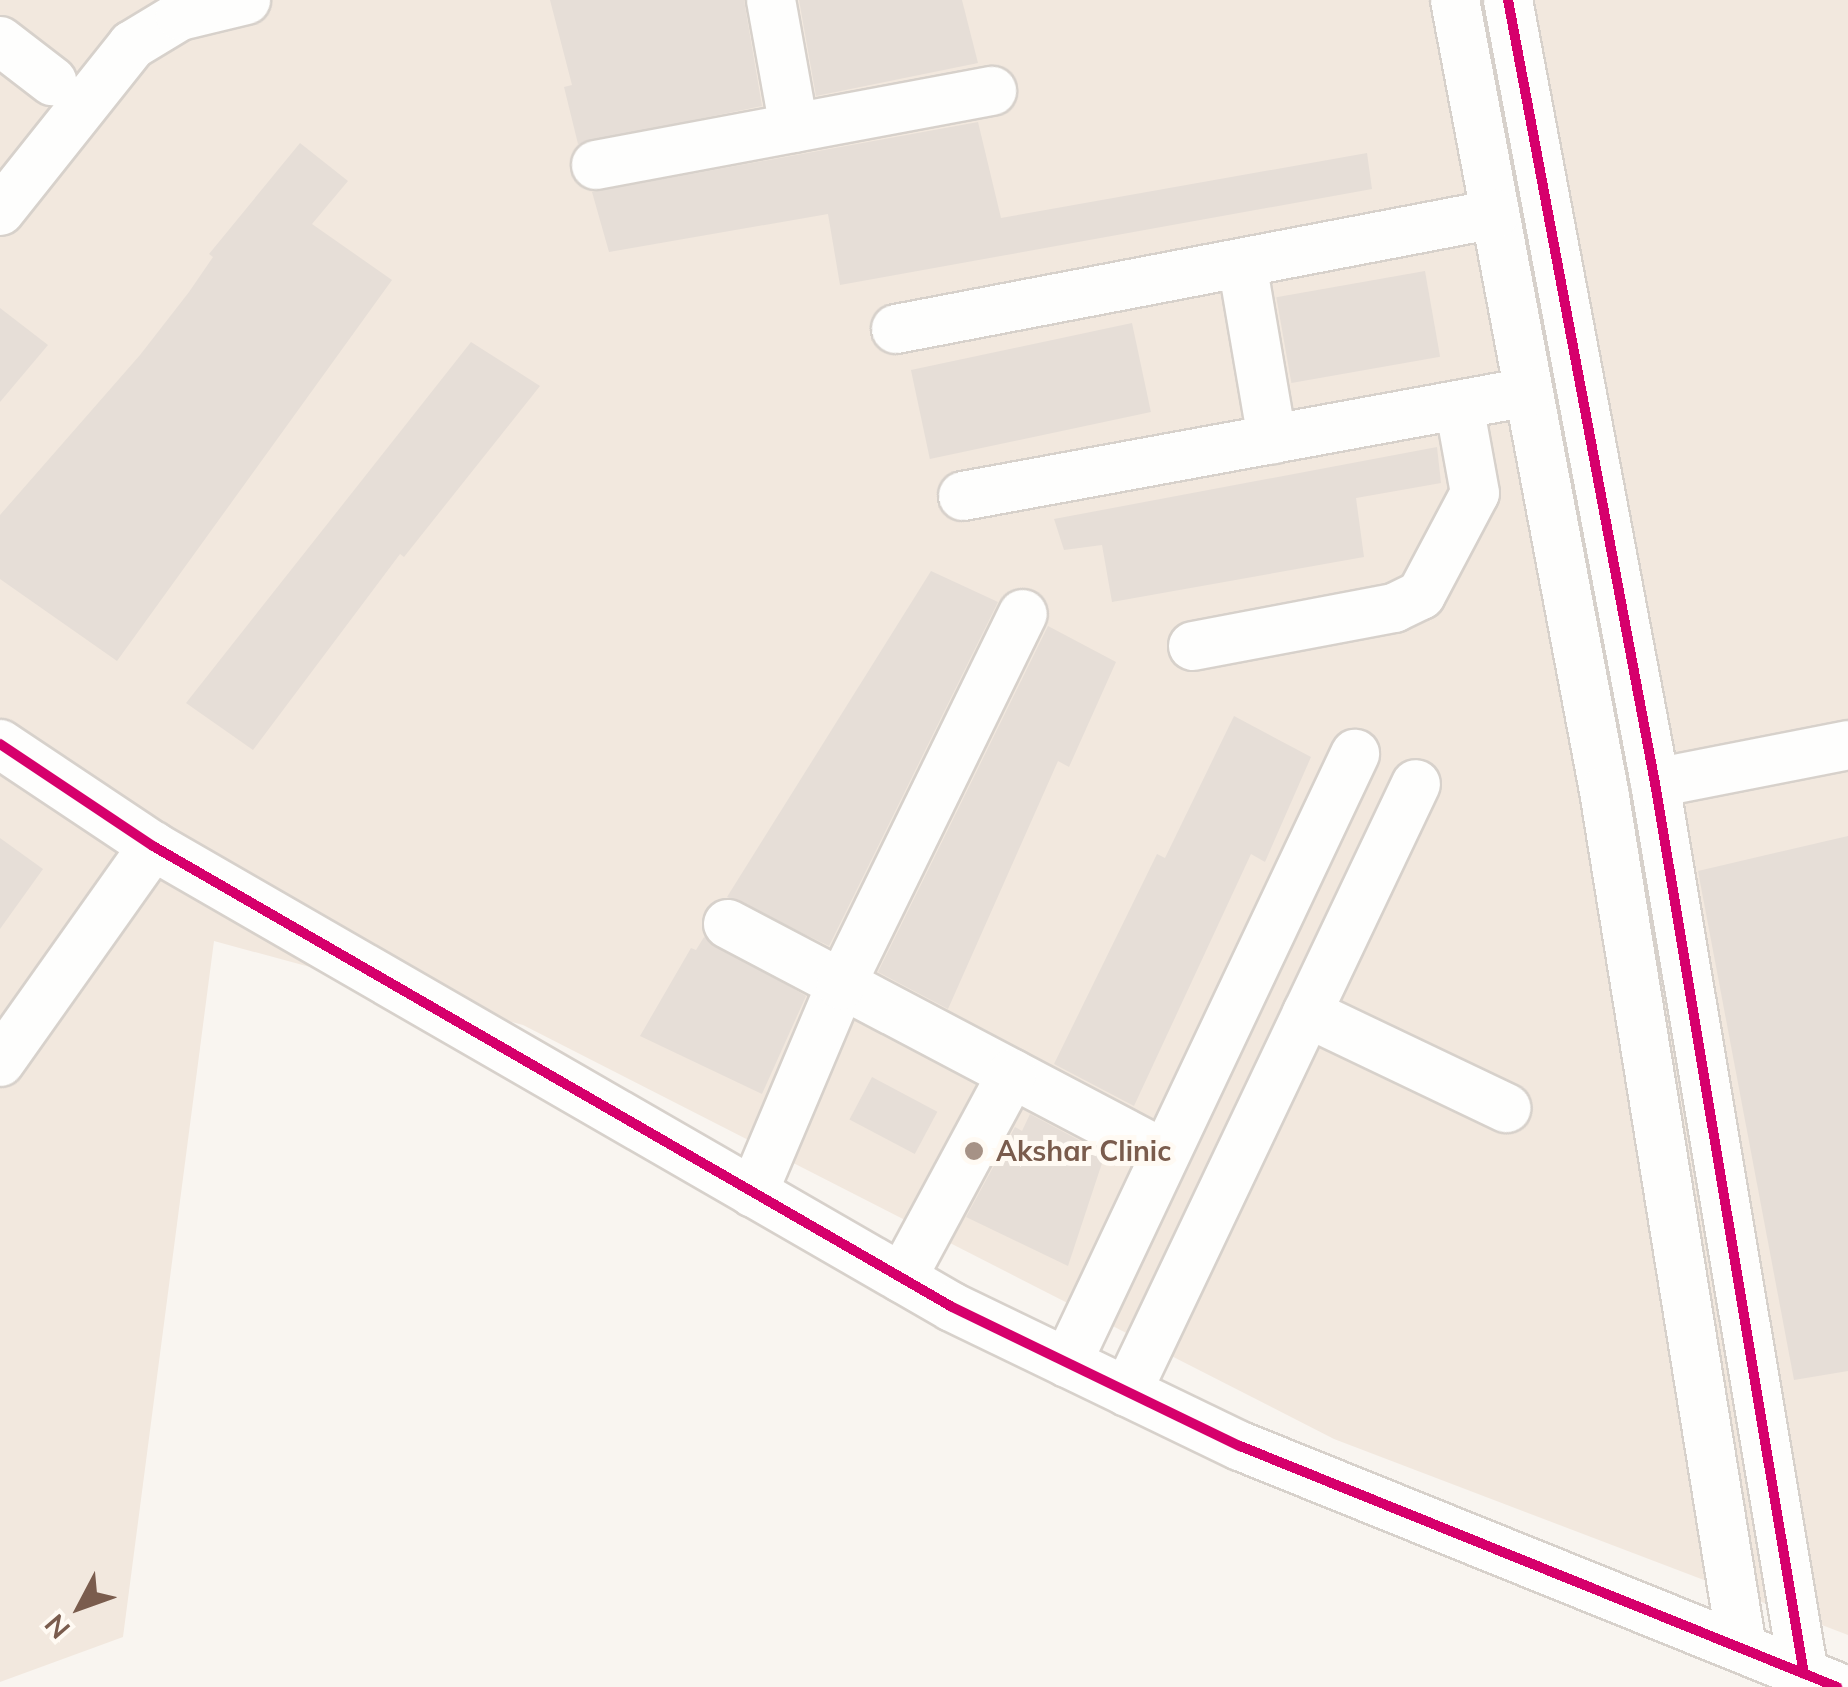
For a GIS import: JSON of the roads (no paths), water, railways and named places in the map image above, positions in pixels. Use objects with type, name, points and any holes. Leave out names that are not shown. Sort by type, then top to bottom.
[{"type":"street","points":[[0,211],[132,45],[180,16],[246,0]]},
{"type":"street","points":[[771,0],[794,128]]},
{"type":"street","points":[[1455,0],[1614,850],[1742,1648]]},
{"type":"street","points":[[1508,0],[1820,1680]]},
{"type":"street","points":[[0,41],[52,81]]},
{"type":"street","points":[[596,165],[992,91]]},
{"type":"street","points":[[896,328],[1495,214]]},
{"type":"street","points":[[1242,262],[1272,439]]},
{"type":"street","points":[[962,496],[1528,392]]},
{"type":"street","points":[[1193,646],[1394,608],[1421,595],[1474,492],[1459,405]]},
{"type":"street","points":[[754,1193],[841,985],[1023,614]]},
{"type":"street","points":[[0,744],[153,846],[902,1278],[1067,1364],[1240,1446],[1820,1680]]},
{"type":"street","points":[[1656,782],[1848,746]]},
{"type":"street","points":[[1067,1364],[1355,754]]},
{"type":"street","points":[[1127,1392],[1416,784]]},
{"type":"street","points":[[0,1062],[153,846]]},
{"type":"street","points":[[728,924],[1165,1154]]},
{"type":"street","points":[[1307,1013],[1506,1108]]},
{"type":"street","points":[[902,1278],[1012,1074]]},
{"type":"place","name":"Akshar Clinic","points":[[974,1151]]}]
